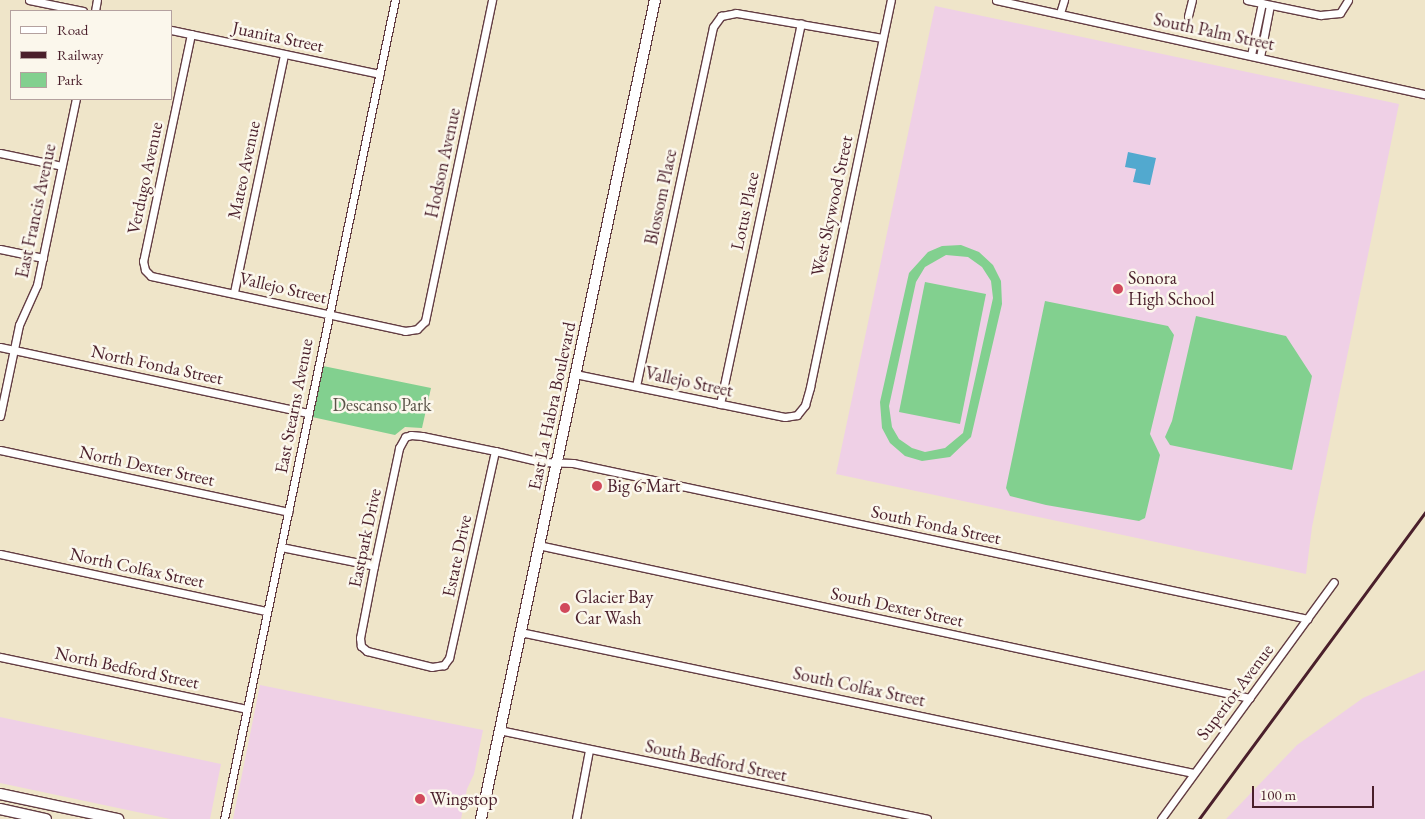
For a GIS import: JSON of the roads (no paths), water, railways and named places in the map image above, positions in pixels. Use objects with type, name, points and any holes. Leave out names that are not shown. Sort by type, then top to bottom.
[{"type":"main road","name":"East La Habra Boulevard","points":[[481,819],[655,0]]},
{"type":"main road","points":[[0,794],[118,819]]},
{"type":"main road","points":[[0,809],[40,818]]},
{"type":"street","points":[[29,0],[78,10]]},
{"type":"street","name":"East Stearns Avenue","points":[[224,819],[395,0]]},
{"type":"street","name":"Hodson Avenue","points":[[417,329],[425,321],[492,0]]},
{"type":"street","name":"West Skywood Street","points":[[797,415],[805,405],[810,387],[890,0]]},
{"type":"street","name":"South Palm Street","points":[[996,0],[1425,94]]},
{"type":"street","points":[[1060,13],[1064,0]]},
{"type":"street","points":[[1188,16],[1192,0]]},
{"type":"street","points":[[1247,0],[1320,16],[1340,13],[1348,0]]},
{"type":"street","points":[[1251,55],[1262,3]]},
{"type":"street","points":[[1260,57],[1270,5]]},
{"type":"street","name":"Blossom Place","points":[[636,386],[713,27],[721,16],[736,13],[801,24]]},
{"type":"street","points":[[801,24],[882,38]]},
{"type":"street","name":"Lotus Place","points":[[720,404],[801,24]]},
{"type":"street","name":"Juanita Street","points":[[172,30],[379,74]]},
{"type":"street","name":"Verdugo Avenue","points":[[145,270],[143,261],[191,34]]},
{"type":"street","name":"Mateo Avenue","points":[[234,292],[284,54]]},
{"type":"street","name":"East Francis Avenue","points":[[0,416],[14,350],[43,258],[76,100]]},
{"type":"street","points":[[0,153],[62,166]]},
{"type":"street","points":[[0,249],[43,258]]},
{"type":"street","name":"Vallejo Street","points":[[145,270],[151,276],[234,292],[405,331],[417,329]]},
{"type":"street","name":"North Fonda Street","points":[[0,347],[309,413]]},
{"type":"street","name":"Vallejo Street","points":[[575,374],[786,417],[797,415]]},
{"type":"street","name":"Eastpark Drive","points":[[361,646],[360,638],[374,566],[399,448],[405,436],[422,436],[495,452]]},
{"type":"street","name":"North Dexter Street","points":[[0,450],[288,512]]},
{"type":"street","points":[[495,452],[557,462]]},
{"type":"street","name":"Estate Drive","points":[[361,646],[376,655],[432,667],[444,665],[452,650],[495,452]]},
{"type":"street","name":"South Fonda Street","points":[[557,462],[573,463],[1308,620]]},
{"type":"street","name":"South Dexter Street","points":[[538,545],[1250,698]]},
{"type":"street","points":[[281,547],[374,566]]},
{"type":"street","name":"North Colfax Street","points":[[0,554],[267,611]]},
{"type":"street","name":"Superior Avenue","points":[[1160,819],[1308,620],[1334,582]]},
{"type":"street","name":"South Colfax Street","points":[[520,632],[1193,773]]},
{"type":"street","name":"North Bedford Street","points":[[0,657],[247,709]]},
{"type":"street","name":"South Bedford Street","points":[[499,730],[927,819]]},
{"type":"street","points":[[576,819],[589,750]]},
{"type":"water","points":[[1128,152],[1156,158],[1150,185],[1133,182],[1136,169],[1125,167]]},
{"type":"railway","points":[[1199,819],[1425,512]]},
{"type":"place","name":"Sonora High School","points":[[1118,289]]},
{"type":"place","name":"Big 6 Mart","points":[[597,486]]},
{"type":"place","name":"Glacier Bay Car Wash","points":[[565,608]]},
{"type":"place","name":"Wingstop","points":[[420,799]]},
{"type":"park label","name":"Descanso Park","points":[[382,405]]}]
